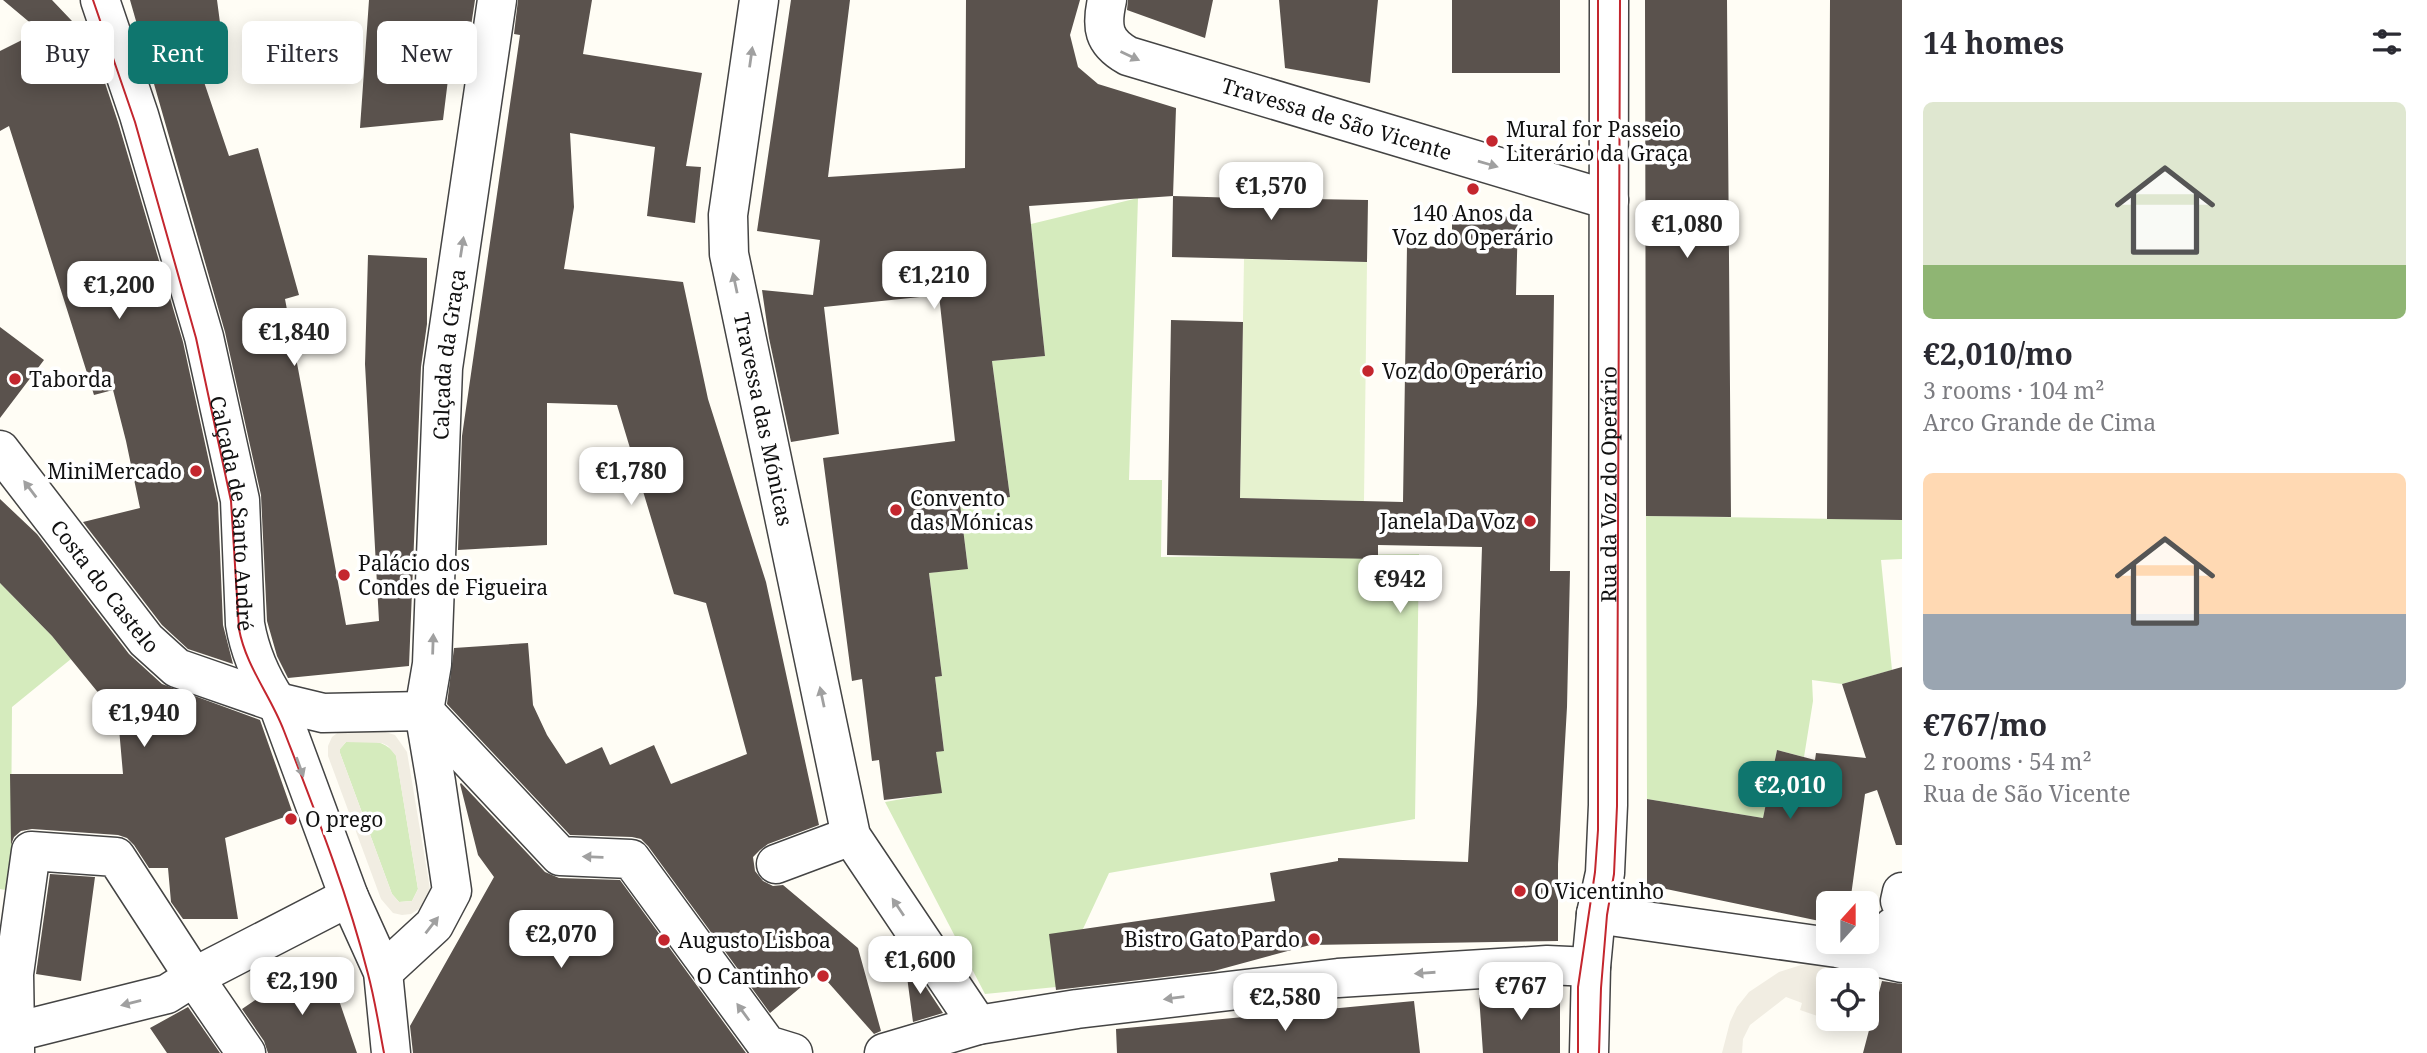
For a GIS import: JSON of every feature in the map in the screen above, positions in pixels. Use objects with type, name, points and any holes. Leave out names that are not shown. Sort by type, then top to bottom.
[{"type":"street","name":"Calçada de Santo André","points":[[100,0],[139,115],[204,337],[240,500],[248,643],[266,686],[276,702],[349,897],[383,972],[391,1053]]},
{"type":"street","name":"Calçada da Graça","points":[[383,972],[434,925],[452,891],[424,712],[432,664],[443,368],[497,0]]},
{"type":"street","name":"Travessa das Mónicas","points":[[759,0],[728,215],[729,254],[851,836],[978,1025]]},
{"type":"street","name":"Travessa de São Vicente","points":[[1107,0],[1104,24],[1106,35],[1117,50],[1128,56],[1609,200]]},
{"type":"street","name":"Rua da Voz do Operário","points":[[1589,1053],[1591,967],[1605,873],[1608,804],[1609,0]]},
{"type":"street","name":"Costa do Castelo","points":[[0,450],[146,640],[177,668],[276,702]]},
{"type":"street","points":[[276,702],[323,713],[424,712],[560,856],[631,859],[766,1045],[793,1053]]},
{"type":"street","points":[[776,864],[851,836]]},
{"type":"street","points":[[246,1053],[194,977],[116,858],[31,851],[14,974],[15,1042],[167,994],[194,977],[349,897]]},
{"type":"street","points":[[1902,892],[1902,902]]},
{"type":"street","points":[[1597,914],[1837,948],[1889,960],[1893,927],[1902,930]]},
{"type":"street","points":[[904,1050],[978,1025],[1077,1009],[1338,978],[1547,965],[1591,967]]},
{"type":"green space","points":[[1138,198],[1129,480],[1162,480],[1161,557],[1419,554],[1415,819],[1109,873],[1056,987],[985,994],[885,802],[941,792],[936,752],[944,750],[935,677],[942,676],[929,573],[968,568],[960,504],[1010,497],[992,361],[1045,356],[1031,224]]},
{"type":"green space","points":[[1244,259],[1367,262],[1364,501],[1240,498]]},
{"type":"green space","points":[[1646,516],[1902,520],[1902,559],[1881,560],[1892,670],[1842,684],[1812,680],[1813,701],[1804,757],[1777,750],[1763,818],[1647,799]]},
{"type":"green space","points":[[0,583],[71,659],[12,707],[11,838],[21,893],[0,889]]},
{"type":"green space","points":[[346,742],[380,743],[396,755],[418,889],[412,901],[399,902],[392,894],[340,753]]},
{"type":"shaded area","points":[[376,729],[395,735],[407,752],[430,889],[425,905],[411,914],[393,913],[381,899],[328,756],[332,737],[340,731]],"holes":[[[346,742],[382,743],[396,756],[418,889],[412,901],[399,902],[392,894],[340,753]]]},
{"type":"shaded area","points":[[1826,962],[1857,968],[1816,968],[1816,1016],[1800,1010],[1802,1003],[1786,997],[1750,1025],[1743,1039],[1742,1053],[1722,1053],[1730,1022],[1737,1007],[1749,992],[1779,972],[1801,965]]},
{"type":"building","points":[[3,0],[52,0],[72,21],[28,21]]},
{"type":"building","points":[[130,0],[217,0],[220,21],[136,21]]},
{"type":"building","points":[[369,0],[475,0],[472,21],[377,21],[377,84],[447,84],[443,120],[360,128]]},
{"type":"building","points":[[518,0],[592,0],[583,54],[702,73],[686,166],[701,167],[695,223],[647,216],[655,147],[570,133],[574,207],[564,269],[683,282],[708,399],[766,582],[819,825],[768,844],[753,857],[755,871],[763,881],[773,886],[783,885],[858,948],[881,1031],[874,1034],[819,972],[770,1013],[641,839],[570,835],[447,704],[454,648],[528,643],[533,705],[547,735],[566,764],[602,747],[610,765],[654,745],[671,784],[747,754],[706,603],[674,594],[617,405],[547,403],[547,545],[458,550],[462,436],[520,35],[514,34]]},
{"type":"building","points":[[791,0],[850,0],[828,177],[965,168],[966,0],[1080,0],[1070,35],[1078,67],[1098,84],[1176,108],[1173,196],[1029,206],[1045,356],[992,361],[1010,497],[960,504],[968,569],[929,573],[942,676],[935,677],[944,751],[936,752],[942,793],[884,800],[879,760],[872,761],[862,679],[852,681],[823,458],[955,441],[939,295],[824,307],[839,434],[791,442],[769,338],[762,290],[813,295],[820,240],[757,231]]},
{"type":"building","points":[[1128,0],[1213,0],[1205,38],[1127,10]]},
{"type":"building","points":[[1279,0],[1378,0],[1370,83],[1285,68]]},
{"type":"building","points":[[1452,0],[1560,0],[1560,73],[1452,73]]},
{"type":"building","points":[[1645,0],[1727,0],[1731,517],[1646,516]]},
{"type":"building","points":[[1830,0],[1902,0],[1902,520],[1827,519]]},
{"type":"building","points":[[21,40],[21,84],[105,84],[183,342],[218,503],[223,625],[233,664],[188,649],[162,625],[83,522],[140,508],[113,390],[94,395],[9,126],[0,131],[0,51]]},
{"type":"building","points":[[154,84],[205,84],[229,156],[258,148],[299,295],[285,299],[346,625],[379,621],[365,364],[368,255],[427,258],[427,324],[421,367],[409,666],[288,678],[277,656],[267,621],[261,495],[225,332]]},
{"type":"building","points":[[1240,167],[1311,169],[1310,199],[1368,200],[1367,262],[1172,257],[1173,196],[1240,198]]},
{"type":"building","points":[[1452,215],[1518,217],[1516,295],[1554,295],[1550,571],[1570,571],[1567,707],[1558,864],[1558,941],[1310,945],[1214,971],[1056,990],[1049,934],[1275,901],[1270,873],[1338,861],[1338,858],[1468,862],[1482,547],[1378,545],[1378,559],[1167,555],[1171,320],[1243,322],[1240,498],[1403,502],[1407,246],[1452,247]]},
{"type":"building","name":"Taborda","points":[[0,327],[44,360],[0,418]]},
{"type":"building","points":[[0,499],[37,534],[129,654],[162,684],[260,720],[293,814],[225,838],[238,919],[183,919],[171,902],[168,868],[149,868],[134,845],[127,838],[118,835],[32,829],[21,831],[14,837],[11,845],[10,774],[123,774],[118,717],[52,636],[0,583]]},
{"type":"building","points":[[1902,667],[1902,845],[1896,845],[1877,790],[1865,794],[1852,891],[1816,891],[1816,920],[1647,885],[1647,799],[1763,818],[1777,750],[1815,760],[1816,753],[1866,758],[1842,684]]},
{"type":"building","points":[[461,783],[545,872],[559,878],[620,880],[746,1053],[413,1053],[410,1026],[494,877],[478,855]]},
{"type":"building","points":[[50,874],[95,877],[81,981],[36,974]]},
{"type":"building","points":[[904,954],[943,1013],[913,1022]]},
{"type":"building","points":[[328,968],[357,1053],[268,1053],[264,1041],[242,1009],[279,984]]},
{"type":"building","points":[[1882,981],[1902,984],[1902,1053],[1863,1053],[1869,1031],[1879,1031],[1879,992]]},
{"type":"building","points":[[1560,988],[1560,1053],[1483,1053],[1479,995]]},
{"type":"building","points":[[1414,1001],[1420,1053],[1117,1053],[1116,1029]]},
{"type":"building","points":[[188,1007],[220,1053],[167,1053],[150,1028]]},
{"type":"tram line","points":[[93,0],[135,122],[196,338],[231,501],[242,643],[284,731],[319,821],[360,943],[384,1053]]},
{"type":"tram line","points":[[1578,1053],[1578,987],[1595,872],[1598,830],[1598,0]]},
{"type":"tram line","points":[[1599,1053],[1601,988],[1607,915],[1614,874],[1617,806],[1620,0]]},
{"type":"place","name":"Mural for Passeio Literário da Graça","points":[[1492,141]]},
{"type":"place","name":"140 Anos da Voz do Operário","points":[[1473,189]]},
{"type":"place","name":"Voz do Operário","points":[[1368,371]]},
{"type":"place","name":"Taborda","points":[[15,379]]},
{"type":"place","name":"MiniMercado","points":[[196,471]]},
{"type":"place","name":"Convento das Mónicas","points":[[896,510]]},
{"type":"place","name":"Janela Da Voz","points":[[1530,521]]},
{"type":"place","name":"Palácio dos Condes de Figueira","points":[[344,575]]},
{"type":"place","name":"O prego","points":[[291,819]]},
{"type":"place","name":"O Vicentinho","points":[[1520,891]]},
{"type":"place","name":"Bistro Gato Pardo","points":[[1314,939]]},
{"type":"place","name":"Augusto Lisboa","points":[[664,940]]},
{"type":"place","name":"O Cantinho","points":[[823,976]]}]
